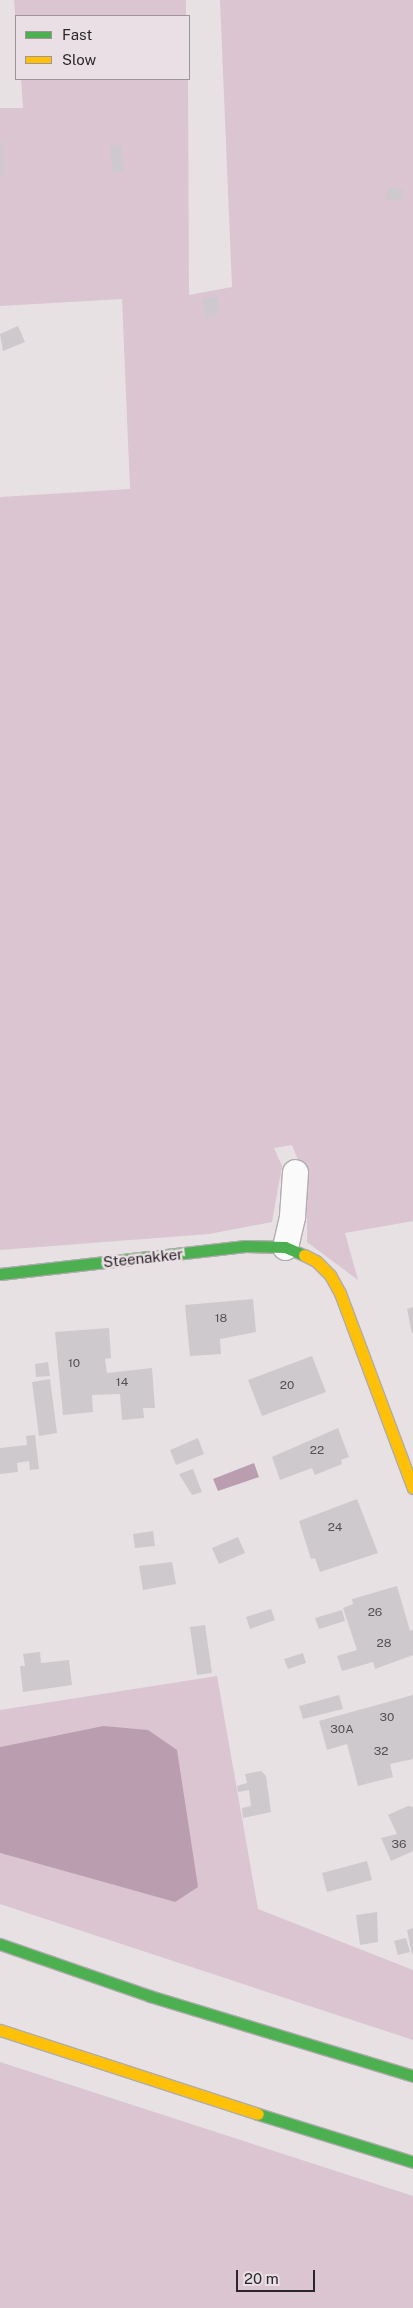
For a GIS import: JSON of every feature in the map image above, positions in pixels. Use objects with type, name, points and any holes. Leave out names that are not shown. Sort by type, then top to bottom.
[{"type":"main road","name":"Steenakker","points":[[0,1274],[245,1246],[285,1247],[316,1261],[330,1274],[340,1293],[413,1488]]},
{"type":"main road","points":[[0,1944],[150,1996],[413,2076]]},
{"type":"main road","points":[[0,2030],[129,2074],[413,2162]]},
{"type":"street","points":[[285,1247],[292,1216],[295,1172]]},
{"type":"shaded area","points":[[14,0],[186,0],[186,15],[15,15]]},
{"type":"shaded area","points":[[220,0],[413,0],[413,1221],[345,1233],[358,1280],[307,1242],[307,1182],[292,1145],[274,1148],[282,1166],[272,1222],[209,1234],[0,1250],[0,497],[130,489],[122,299],[0,306],[0,108],[23,108],[21,80],[188,80],[189,295],[232,287]]},
{"type":"shaded area","points":[[254,1463],[259,1477],[218,1491],[213,1479]]},
{"type":"shaded area","points":[[217,1676],[258,1909],[413,1970],[413,2040],[0,1904],[0,1853],[175,1902],[183,1797],[177,1750],[103,1726],[0,1747],[0,1710]]},
{"type":"shaded area","points":[[103,1726],[148,1730],[177,1750],[198,1887],[175,1902],[0,1853],[0,1747]]},
{"type":"shaded area","points":[[0,2062],[413,2196],[413,2308],[0,2308]]},
{"type":"building","points":[[0,142],[3,142],[4,176],[0,176]]},
{"type":"building","points":[[110,145],[121,145],[124,172],[112,173]]},
{"type":"building","points":[[387,188],[403,189],[402,200],[386,200]]},
{"type":"building","points":[[217,297],[219,313],[206,319],[202,299]]},
{"type":"building","points":[[18,326],[25,342],[3,351],[0,334]]},
{"type":"building","points":[[253,1299],[256,1332],[220,1339],[221,1354],[190,1356],[185,1305]]},
{"type":"building","points":[[413,1307],[413,1333],[412,1333],[407,1309]]},
{"type":"building","points":[[109,1328],[111,1358],[105,1359],[107,1373],[152,1368],[155,1408],[143,1408],[144,1418],[122,1420],[120,1394],[92,1395],[93,1412],[63,1415],[55,1332]]},
{"type":"building","points":[[312,1356],[326,1392],[262,1416],[248,1380]]},
{"type":"building","points":[[48,1362],[50,1376],[36,1377],[35,1364]]},
{"type":"building","points":[[50,1379],[57,1433],[39,1436],[32,1382]]},
{"type":"building","points":[[338,1428],[349,1457],[341,1460],[342,1464],[315,1475],[312,1468],[280,1480],[272,1457]]},
{"type":"building","points":[[35,1435],[39,1469],[30,1470],[29,1461],[17,1463],[18,1472],[0,1474],[0,1448],[27,1445],[26,1436]]},
{"type":"building","points":[[198,1438],[204,1454],[176,1465],[170,1450]]},
{"type":"building","points":[[193,1469],[202,1492],[192,1495],[179,1474]]},
{"type":"building","points":[[357,1499],[378,1553],[320,1572],[315,1558],[311,1559],[299,1521]]},
{"type":"building","points":[[153,1531],[155,1546],[135,1548],[133,1534]]},
{"type":"building","points":[[238,1537],[245,1553],[219,1564],[212,1548]]},
{"type":"building","points":[[172,1562],[176,1584],[143,1590],[139,1566]]},
{"type":"building","points":[[397,1586],[410,1631],[413,1630],[413,1655],[375,1669],[373,1662],[342,1671],[337,1656],[357,1650],[343,1608],[353,1604],[352,1599]]},
{"type":"building","points":[[271,1609],[275,1620],[250,1629],[246,1617]]},
{"type":"building","points":[[342,1610],[345,1621],[319,1629],[315,1618]]},
{"type":"building","points":[[205,1625],[212,1673],[197,1675],[190,1627]]},
{"type":"building","points":[[40,1652],[41,1663],[69,1660],[72,1685],[23,1692],[20,1666],[25,1666],[23,1654]]},
{"type":"building","points":[[303,1653],[306,1663],[288,1669],[284,1659]]},
{"type":"building","points":[[339,1695],[343,1709],[303,1719],[299,1706]]},
{"type":"building","points":[[413,1695],[413,1759],[390,1764],[393,1777],[358,1786],[347,1744],[327,1750],[319,1721]]},
{"type":"building","points":[[261,1771],[266,1776],[271,1812],[243,1818],[242,1808],[251,1806],[249,1790],[238,1792],[237,1786],[247,1783],[245,1774]]},
{"type":"building","points":[[408,1806],[413,1807],[413,1851],[391,1861],[381,1838],[397,1834],[388,1815]]},
{"type":"building","points":[[367,1861],[372,1880],[327,1892],[322,1873]]},
{"type":"building","points":[[377,1912],[378,1942],[360,1945],[356,1915]]},
{"type":"building","points":[[413,1928],[413,1954],[412,1954],[407,1930]]},
{"type":"building","points":[[406,1938],[410,1952],[398,1955],[394,1941]]},
{"type":"traffic: fast","points":[[0,1274],[245,1246],[285,1247],[304,1255]]},
{"type":"traffic: fast","points":[[0,1944],[150,1996],[413,2076]]},
{"type":"traffic: fast","points":[[258,2114],[413,2162]]},
{"type":"traffic: slow","points":[[304,1255],[316,1261],[330,1275],[340,1293],[413,1488]]},
{"type":"traffic: slow","points":[[0,2030],[258,2114]]}]
